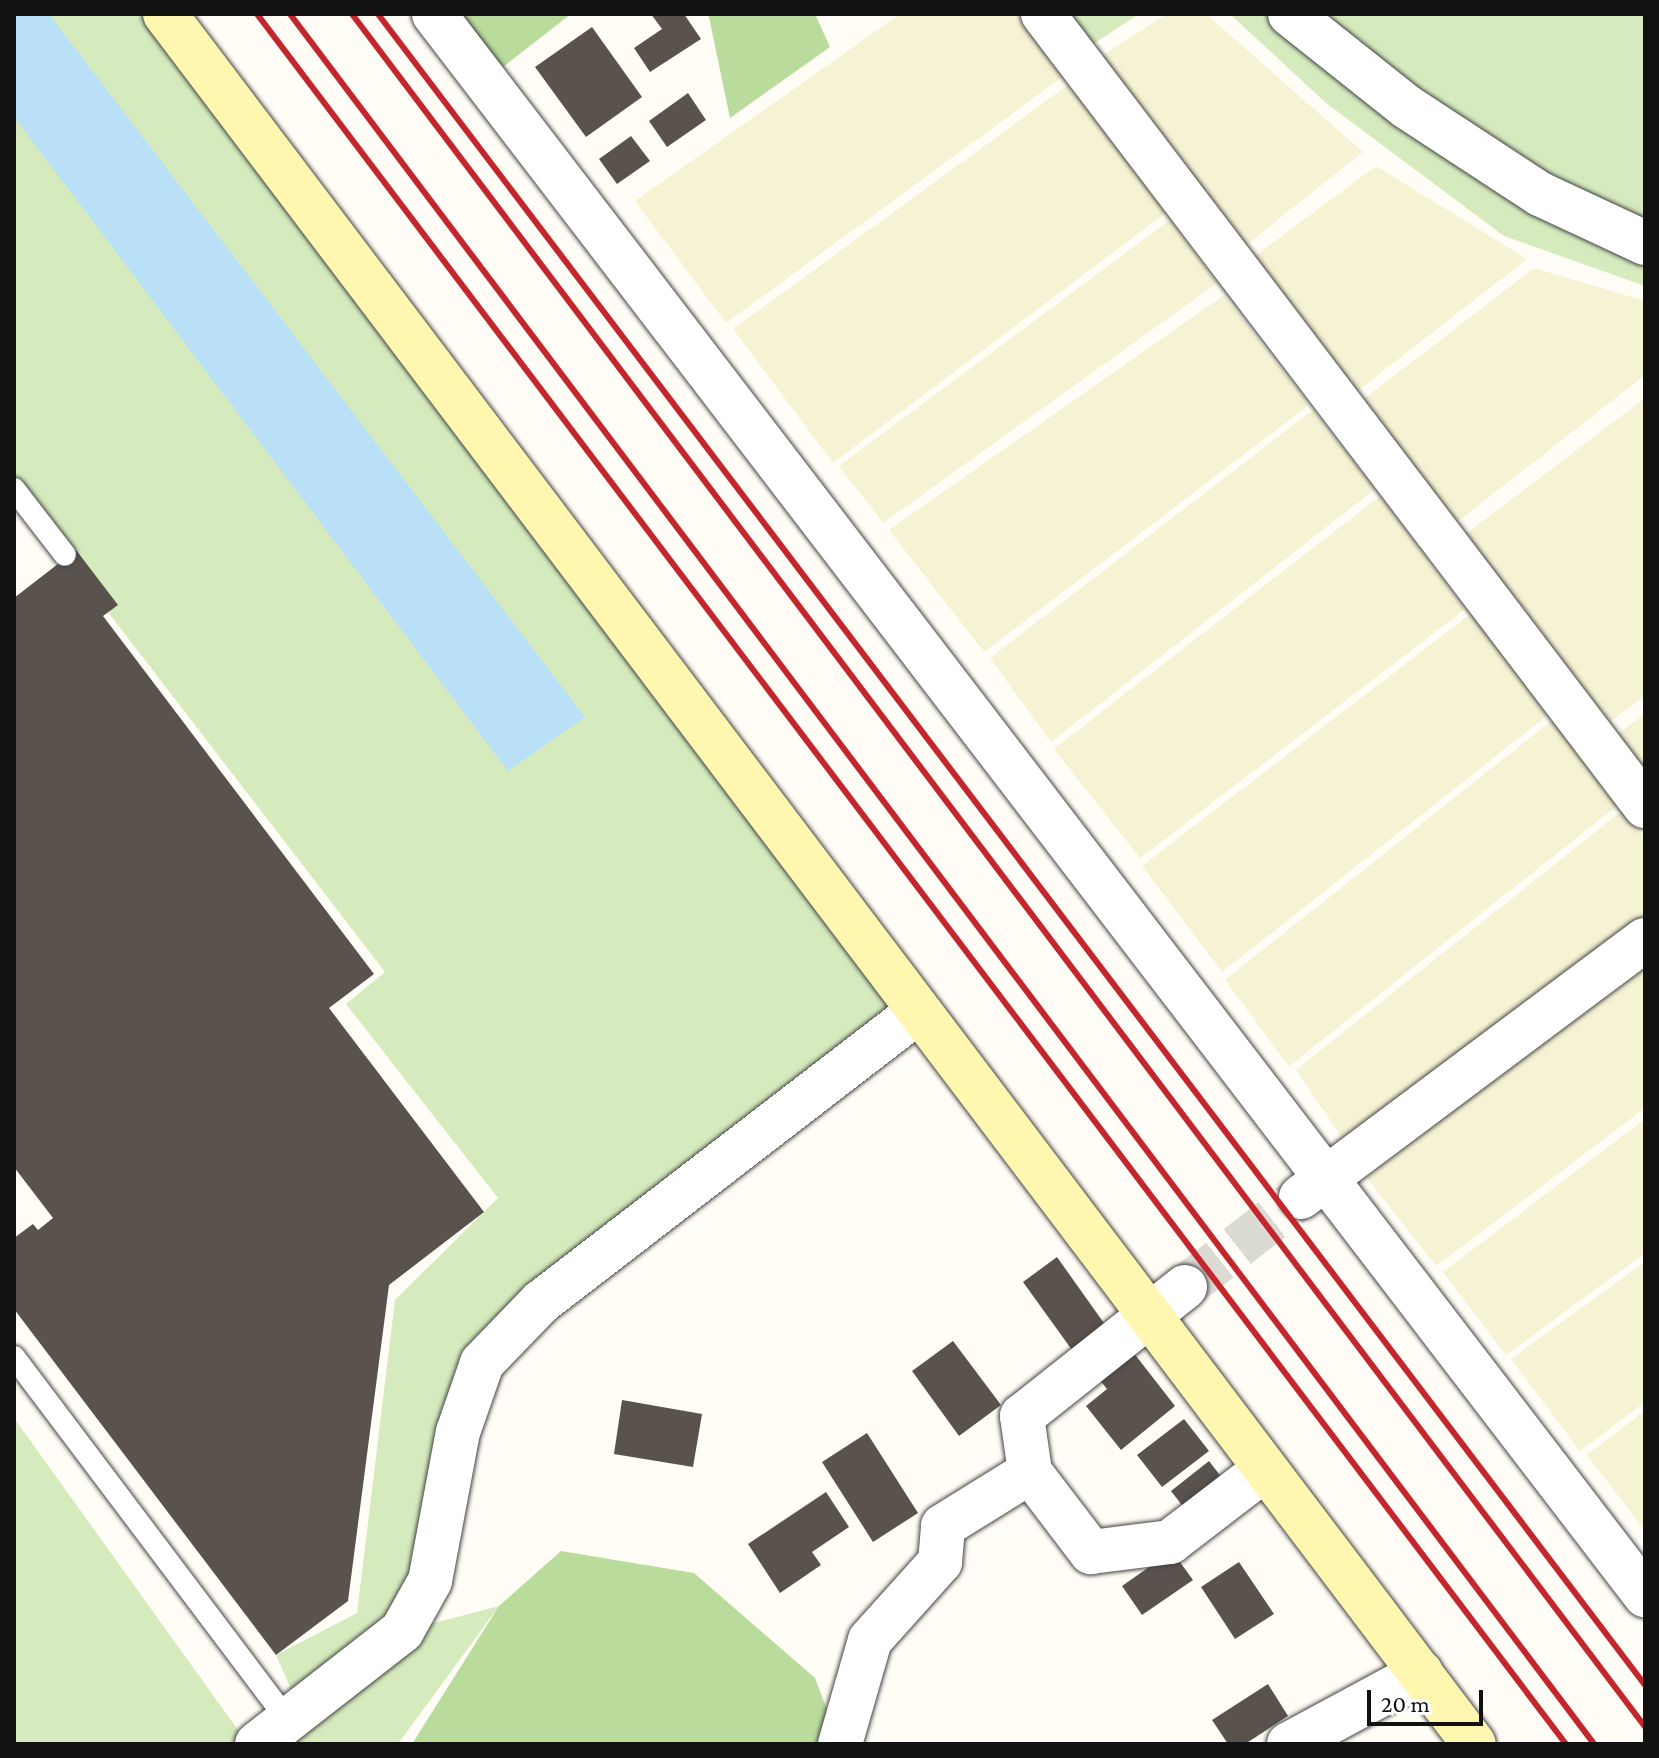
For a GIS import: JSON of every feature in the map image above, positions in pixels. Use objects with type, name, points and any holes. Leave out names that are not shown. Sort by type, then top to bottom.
[{"type":"street","points":[[165,14],[1474,1744]]},
{"type":"street","points":[[434,14],[1313,1188],[1645,1595]]},
{"type":"street","points":[[1043,14],[1645,806]]},
{"type":"street","points":[[1290,14],[1407,107],[1540,194],[1645,243]]},
{"type":"street","points":[[1313,1188],[1645,940]]},
{"type":"street","points":[[272,1732],[402,1631],[430,1581],[458,1432],[482,1363],[541,1302],[919,1011]]},
{"type":"street","points":[[1185,1287],[1022,1416],[1030,1472],[1091,1552],[1170,1542],[1265,1469]]},
{"type":"street","points":[[840,1744],[870,1640],[940,1562],[943,1526],[1030,1472]]},
{"type":"street","points":[[1289,1744],[1421,1673]]},
{"type":"lane","points":[[14,489],[65,555]]},
{"type":"lane","points":[[14,1357],[272,1732]]},
{"type":"shaded area","points":[[900,14],[1017,14],[1065,75],[726,323],[635,201]]},
{"type":"shaded area","points":[[1167,14],[1206,14],[1363,152],[1240,250],[1097,59]]},
{"type":"shaded area","points":[[1068,85],[1167,212],[833,463],[733,329]]},
{"type":"shaded area","points":[[1376,166],[1527,259],[1351,396],[1250,260]]},
{"type":"shaded area","points":[[1170,220],[1217,283],[883,523],[839,466]]},
{"type":"shaded area","points":[[1534,268],[1645,301],[1645,375],[1452,526],[1356,405]]},
{"type":"shaded area","points":[[1224,295],[1309,405],[984,652],[889,530]]},
{"type":"shaded area","points":[[1645,398],[1645,696],[1600,729],[1459,539]]},
{"type":"shaded area","points":[[1313,410],[1375,489],[1051,742],[990,658]]},
{"type":"shaded area","points":[[1380,496],[1465,609],[1140,858],[1054,749]]},
{"type":"shaded area","points":[[1472,613],[1549,714],[1222,972],[1142,866]]},
{"type":"shaded area","points":[[1645,714],[1645,780],[1614,737]]},
{"type":"shaded area","points":[[1554,719],[1619,804],[1289,1066],[1225,980]]},
{"type":"shaded area","points":[[1623,810],[1645,838],[1645,928],[1349,1148],[1296,1070]]},
{"type":"shaded area","points":[[1645,964],[1645,1108],[1436,1266],[1366,1177]]},
{"type":"shaded area","points":[[1645,1119],[1645,1253],[1506,1355],[1443,1272]]},
{"type":"shaded area","points":[[1645,1262],[1645,1402],[1580,1451],[1511,1359]]},
{"type":"shaded area","points":[[1645,1411],[1645,1531],[1587,1455]]},
{"type":"green space","points":[[14,14],[165,14],[910,1018],[476,1381],[404,1631],[499,1606],[398,1744],[14,1744],[14,1418],[238,1730],[294,1696],[276,1655],[357,1613],[395,1300],[498,1198],[346,1004],[385,972],[14,490]]},
{"type":"green space","points":[[452,14],[571,14],[503,67]]},
{"type":"green space","points":[[705,14],[815,14],[830,47],[730,118],[709,17]]},
{"type":"green space","points":[[1043,14],[1139,14],[1075,56]]},
{"type":"green space","points":[[1230,14],[1645,14],[1645,286],[1504,236],[1326,103]]},
{"type":"green space","points":[[561,1551],[694,1573],[815,1678],[840,1744],[412,1744],[499,1606]]},
{"type":"water","points":[[14,14],[49,14],[585,717],[508,771],[14,117]]},
{"type":"building","points":[[651,14],[684,14],[701,39],[650,72],[634,48],[662,29]]},
{"type":"building","points":[[592,27],[642,97],[586,137],[535,67]]},
{"type":"building","points":[[688,93],[706,120],[667,147],[649,121]]},
{"type":"building","points":[[631,136],[650,161],[617,184],[599,159]]},
{"type":"building","points":[[76,550],[118,605],[103,616],[374,974],[329,1008],[484,1212],[389,1285],[348,1601],[276,1655],[14,1309],[14,1238],[33,1224],[38,1230],[53,1218],[14,1167],[14,598]]},
{"type":"building","points":[[1057,1257],[1106,1326],[1072,1350],[1023,1282]]},
{"type":"building","points":[[953,1341],[1001,1405],[959,1436],[912,1371]]},
{"type":"building","points":[[1133,1352],[1175,1406],[1121,1450],[1086,1406],[1107,1389],[1099,1379]]},
{"type":"building","points":[[622,1400],[702,1414],[693,1467],[614,1454]]},
{"type":"building","points":[[1184,1419],[1209,1451],[1162,1487],[1137,1455]]},
{"type":"building","points":[[867,1433],[918,1513],[873,1542],[822,1462]]},
{"type":"building","points":[[1209,1461],[1226,1483],[1188,1513],[1171,1491]]},
{"type":"building","points":[[826,1492],[849,1527],[812,1552],[821,1565],[780,1593],[748,1544]]},
{"type":"building","points":[[1172,1551],[1193,1580],[1142,1615],[1122,1586]]},
{"type":"building","points":[[1239,1562],[1274,1614],[1235,1639],[1201,1587]]},
{"type":"building","points":[[1268,1684],[1288,1716],[1245,1744],[1228,1744],[1212,1720]]},
{"type":"tunnel","points":[[1185,1287],[1301,1197]]},
{"type":"railway","points":[[257,14],[1566,1744]]},
{"type":"railway","points":[[290,14],[1594,1744]]},
{"type":"railway","points":[[352,14],[1645,1727]]},
{"type":"railway","points":[[378,14],[1645,1685]]}]
